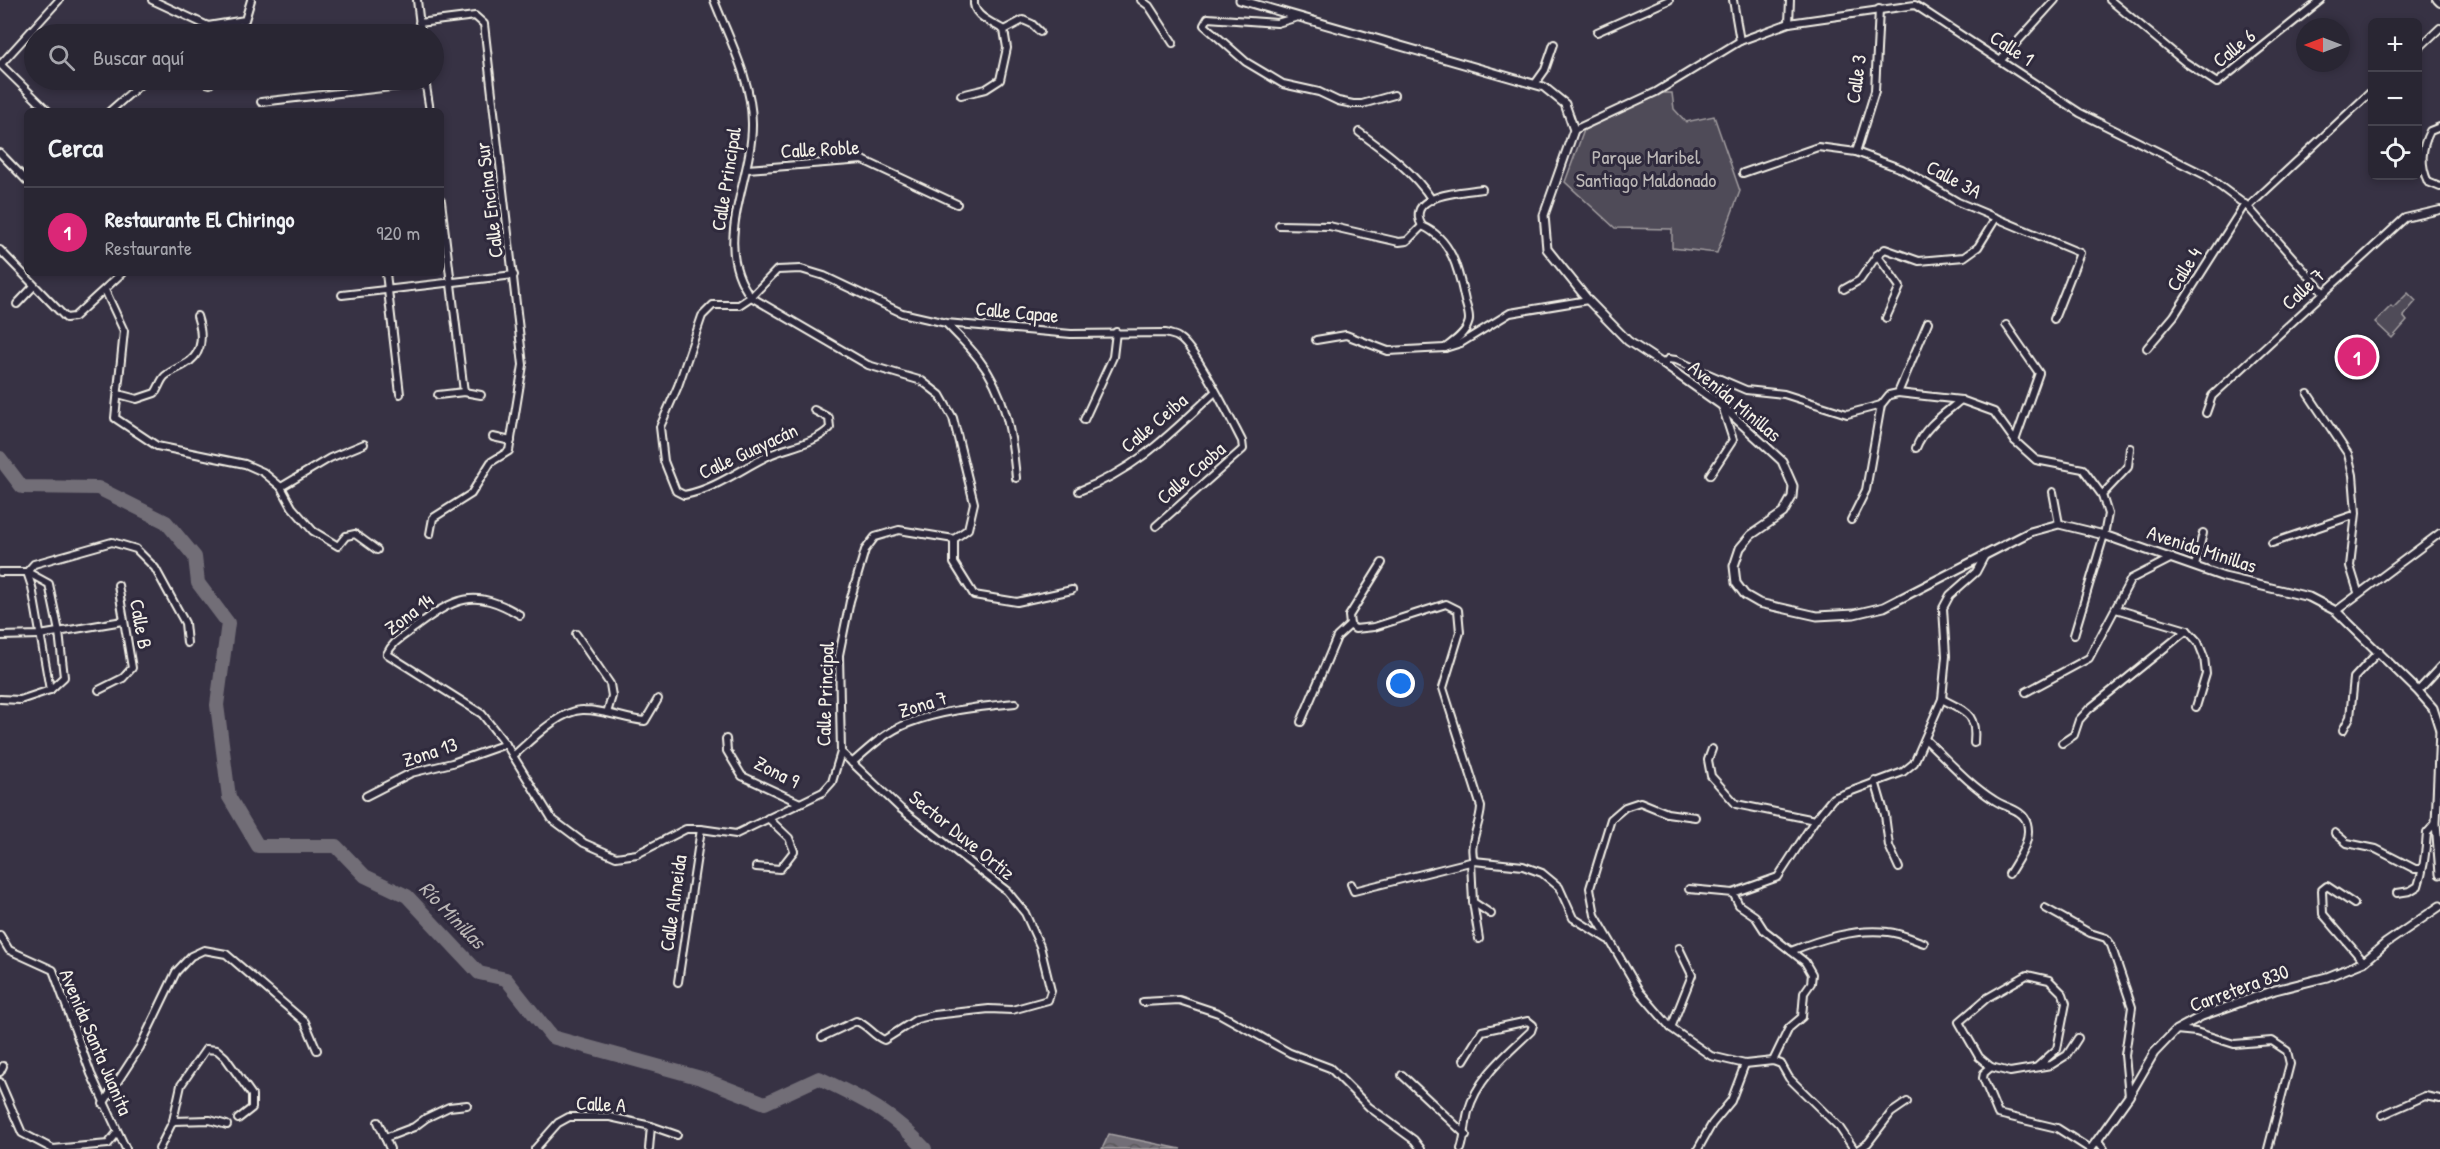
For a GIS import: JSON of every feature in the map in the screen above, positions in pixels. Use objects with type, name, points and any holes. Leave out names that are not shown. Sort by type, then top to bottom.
[{"type":"street","points":[[37,24],[59,0]]},
{"type":"street","points":[[152,0],[204,24]]},
{"type":"street","points":[[220,24],[245,20],[251,0]]},
{"type":"street","points":[[417,0],[419,23]]},
{"type":"street","name":"Calle Principal","points":[[714,0],[749,93],[752,124],[747,169],[732,231],[735,263],[742,285],[751,297]]},
{"type":"street","points":[[961,95],[986,89],[1000,80],[1007,48],[1004,30],[977,13],[973,7],[974,0]]},
{"type":"street","points":[[1142,0],[1149,6],[1173,43]]},
{"type":"street","points":[[1240,0],[1544,87],[1565,104],[1575,130]]},
{"type":"street","points":[[1596,32],[1669,0]]},
{"type":"street","points":[[1733,0],[1740,41]]},
{"type":"street","points":[[1790,0],[1790,23]]},
{"type":"street","points":[[2001,60],[2055,0]]},
{"type":"street","name":"Calle 6","points":[[2110,0],[2185,62],[2217,82],[2321,0]]},
{"type":"street","points":[[2437,0],[2440,3]]},
{"type":"street","name":"Calle 1","points":[[1575,130],[1656,92],[1740,41],[1790,23],[1915,5],[2080,113],[2205,175],[2246,205],[2324,293]]},
{"type":"street","name":"Calle 3","points":[[1856,152],[1875,91],[1879,9]]},
{"type":"street","name":"Calle Encina Sur","points":[[419,23],[475,16],[484,24],[523,365],[511,441]]},
{"type":"street","points":[[1299,17],[1277,23],[1208,18],[1204,25],[1246,62],[1283,84],[1319,92],[1338,101],[1353,104],[1362,104],[1394,95]]},
{"type":"street","points":[[1004,30],[1023,20],[1032,24],[1040,32]]},
{"type":"street","points":[[2422,45],[2440,28]]},
{"type":"street","points":[[24,39],[1,64],[24,87]]},
{"type":"street","points":[[1535,84],[1545,70],[1554,44]]},
{"type":"street","points":[[27,90],[45,108]]},
{"type":"street","points":[[113,108],[134,90]]},
{"type":"street","points":[[261,102],[355,90]]},
{"type":"street","points":[[427,90],[430,108]]},
{"type":"street","name":"Calle 4","points":[[2147,348],[2174,316],[2246,205],[2368,95]]},
{"type":"street","points":[[2440,127],[2430,131],[2424,141],[2421,168],[2428,182],[2440,187]]},
{"type":"street","name":"Avenida Minillas","points":[[1575,130],[1544,215],[1547,249],[1588,300],[1628,341],[1721,405],[1782,462],[1793,486],[1792,498],[1783,513],[1751,535],[1740,548],[1734,567],[1736,583],[1744,595],[1759,603],[1817,616],[1854,614],[1884,607],[2030,532],[2060,524],[2104,535],[2224,577],[2309,597],[2336,611],[2379,651],[2433,708],[2440,730],[2436,823],[2440,874]]},
{"type":"street","points":[[1359,132],[1405,169],[1432,200]]},
{"type":"street","name":"Calle 3A","points":[[1743,173],[1818,147],[1856,152],[1902,169],[1958,202],[2080,253],[2054,319]]},
{"type":"street","points":[[0,153],[24,178]]},
{"type":"street","name":"Calle Roble","points":[[747,169],[863,160],[957,204]]},
{"type":"street","points":[[1445,348],[1465,331],[1470,322],[1457,264],[1446,245],[1428,228],[1422,226],[1418,219],[1420,208],[1432,200],[1451,193],[1482,189]]},
{"type":"street","name":"Calle 7","points":[[2206,413],[2212,396],[2405,218],[2440,210]]},
{"type":"street","points":[[1844,288],[1860,280],[1877,255],[1885,249],[1919,261],[1964,257],[1978,247],[1996,218]]},
{"type":"street","points":[[444,225],[464,392]]},
{"type":"street","points":[[1279,225],[1329,226],[1399,242],[1407,241],[1422,226]]},
{"type":"street","points":[[1,252],[24,276]]},
{"type":"street","points":[[1877,255],[1900,287],[1886,318]]},
{"type":"street","name":"Calle Capae","points":[[751,297],[777,270],[796,267],[824,276],[902,313],[946,323],[1071,334],[1166,333],[1179,337],[1190,348],[1242,441]]},
{"type":"street","points":[[342,296],[514,275]]},
{"type":"street","points":[[24,276],[66,318],[74,317],[119,276]]},
{"type":"street","points":[[386,276],[400,394]]},
{"type":"street","points":[[17,304],[34,286]]},
{"type":"street","points":[[105,290],[124,331],[115,418],[157,446],[246,464],[263,472],[281,487],[292,507],[313,531],[338,546],[346,536],[355,534],[377,550]]},
{"type":"street","points":[[751,297],[868,365],[922,381],[940,395],[953,418],[974,503],[968,529],[954,539],[954,563],[974,595],[1017,602],[1072,590]]},
{"type":"street","name":"Calle Guayacán","points":[[751,297],[739,305],[713,305],[702,316],[678,386],[660,427],[664,461],[676,491],[684,495],[702,492],[772,454],[822,436],[830,428],[829,418],[814,410]]},
{"type":"street","points":[[1316,340],[1346,335],[1388,351],[1445,348],[1461,343],[1510,313],[1588,300]]},
{"type":"street","points":[[118,394],[137,399],[155,393],[163,378],[190,362],[199,350],[201,341],[201,328],[197,316]]},
{"type":"street","points":[[1898,393],[1928,321]]},
{"type":"street","points":[[946,323],[979,358],[998,388],[1011,432],[1016,477]]},
{"type":"street","points":[[2006,325],[2039,373],[2015,441]]},
{"type":"street","points":[[1084,420],[1113,357],[1116,332]]},
{"type":"street","points":[[1663,364],[1668,359],[1676,360],[1746,390],[1784,394],[1847,414],[1881,405]]},
{"type":"street","points":[[438,395],[464,392],[480,395]]},
{"type":"street","name":"Calle Ceiba","points":[[1079,491],[1101,482],[1144,457],[1215,392]]},
{"type":"street","points":[[1851,520],[1866,490],[1881,405],[1889,395],[1898,393],[1961,400],[1994,412],[2015,441],[2036,460],[2083,469],[2102,495],[2108,514],[2104,535],[2074,635]]},
{"type":"street","points":[[2308,394],[2348,454],[2353,475],[2355,517],[2350,567],[2358,592]]},
{"type":"street","points":[[1916,448],[1921,436],[1928,428],[1961,400]]},
{"type":"street","points":[[1710,475],[1733,440],[1721,405]]},
{"type":"street","points":[[430,534],[434,518],[471,494],[491,462],[509,451],[511,441],[493,437]]},
{"type":"street","name":"Calle Caoba","points":[[1156,526],[1237,456],[1242,449],[1242,441]]},
{"type":"street","points":[[281,487],[330,458],[364,444]]},
{"type":"street","points":[[2102,495],[2128,467],[2130,448]]},
{"type":"street","points":[[2053,492],[2060,524]]},
{"type":"street","points":[[2271,543],[2351,516],[2355,517]]},
{"type":"street","name":"Calle Principal","points":[[387,654],[482,714],[506,744],[552,819],[584,843],[616,857],[637,854],[686,829],[736,834],[823,792],[832,782],[841,752],[839,655],[850,601],[865,550],[875,537],[899,531],[954,539]]},
{"type":"street","points":[[2195,567],[2203,533]]},
{"type":"street","points":[[2336,611],[2358,592],[2440,533]]},
{"type":"street","points":[[27,572],[34,564],[112,542],[136,549],[155,568],[185,623],[187,643]]},
{"type":"street","points":[[1689,889],[1733,893],[1778,877],[1815,820],[1833,798],[1903,772],[1914,763],[1942,699],[1946,656],[1943,608],[1950,595],[1976,572],[1985,555]]},
{"type":"street","points":[[2026,692],[2089,658],[2131,579],[2172,558]]},
{"type":"street","points":[[1350,625],[1349,616],[1382,563]]},
{"type":"street","points":[[0,572],[27,572],[49,584],[59,632],[64,677],[51,690],[20,699],[0,699]]},
{"type":"street","points":[[27,572],[32,587],[51,690]]},
{"type":"street","name":"Calle B","points":[[99,690],[123,678],[132,669],[117,585]]},
{"type":"street","name":"Zona 14","points":[[387,654],[392,643],[456,600],[500,603],[520,615]]},
{"type":"street","points":[[1350,625],[1355,628],[1374,627],[1446,604],[1458,610],[1460,632],[1443,688],[1480,807],[1480,820],[1470,850],[1473,861],[1473,902],[1479,939]]},
{"type":"street","points":[[2116,609],[2187,630],[2198,642],[2204,657],[2206,674],[2196,707]]},
{"type":"street","points":[[0,636],[40,635],[123,621]]},
{"type":"street","points":[[1301,722],[1337,637],[1350,625]]},
{"type":"street","points":[[2062,743],[2074,735],[2079,720],[2089,709],[2187,630]]},
{"type":"street","points":[[576,634],[610,684],[612,696],[607,713]]},
{"type":"street","points":[[2343,730],[2350,717],[2354,678],[2379,651]]},
{"type":"street","points":[[2418,691],[2440,667]]},
{"type":"street","points":[[513,756],[567,714],[582,710],[645,721],[658,699]]},
{"type":"street","points":[[1942,699],[1970,714],[1975,726],[1974,743]]},
{"type":"street","name":"Zona 7","points":[[852,763],[883,736],[909,723],[955,711],[1015,703]]},
{"type":"street","name":"Zona 9","points":[[726,739],[727,750],[742,776],[800,802]]},
{"type":"street","points":[[1925,739],[1979,791],[2020,813],[2026,821],[2028,831],[2024,848],[2009,874]]},
{"type":"street","name":"Zona 13","points":[[366,796],[411,773],[452,763],[506,744]]},
{"type":"street","points":[[1712,749],[1708,760],[1711,776],[1736,804],[1815,820]]},
{"type":"street","name":"Sector Duve Ortiz","points":[[822,1036],[856,1021],[865,1024],[873,1036],[884,1040],[917,1019],[986,1010],[1012,1010],[1048,1000],[1051,992],[1040,946],[1024,913],[1006,891],[901,809],[841,752]]},
{"type":"street","points":[[1875,781],[1885,815],[1889,846],[1899,868]]},
{"type":"street","points":[[1695,817],[1667,813],[1640,802],[1625,807],[1611,819],[1590,888],[1594,915],[1640,993],[1671,1028],[1711,1056],[1745,1064],[1773,1061],[1781,1064],[1789,1077],[1839,1127],[1854,1149]]},
{"type":"street","points":[[756,867],[780,869],[794,851],[789,837],[768,818]]},
{"type":"street","points":[[2397,893],[2410,891],[2418,886],[2420,869],[2425,857],[2427,832],[2436,823]]},
{"type":"street","name":"Calle Almeida","points":[[678,982],[701,829]]},
{"type":"street","points":[[2335,833],[2348,843],[2376,849],[2415,869],[2420,869]]},
{"type":"street","points":[[1351,884],[1354,891],[1473,861],[1523,866],[1542,873],[1559,887],[1573,918],[1607,939]]},
{"type":"street","points":[[2354,904],[2327,886],[2322,890],[2323,914],[2364,962]]},
{"type":"street","points":[[1733,893],[1739,905],[1755,916],[1764,930],[1806,962],[1812,974],[1811,983],[1804,993],[1802,1017],[1789,1028],[1773,1061]]},
{"type":"street","points":[[1473,902],[1491,914]]},
{"type":"street","name":"Carretera 830","points":[[2091,1149],[2129,1096],[2154,1053],[2176,1030],[2202,1016],[2275,990],[2328,977],[2364,962],[2386,943],[2440,906]]},
{"type":"street","points":[[2045,908],[2090,933],[2106,938],[2111,945],[2132,1007],[2125,1055],[2129,1096]]},
{"type":"street","points":[[1791,951],[1818,940],[1848,933],[1888,932],[1924,943]]},
{"type":"street","name":"Avenida Santa Juanita","points":[[0,936],[9,950],[53,970],[103,1104],[126,1149]]},
{"type":"street","points":[[1671,1028],[1692,975],[1679,948]]},
{"type":"street","points":[[103,1104],[140,1047],[176,972],[191,956],[204,950],[226,954],[305,1022],[318,1050]]},
{"type":"street","points":[[2037,1067],[2057,1049],[2066,1003],[2063,994],[2049,980],[2027,975],[1987,998],[1959,1022],[1979,1057],[1991,1067],[2010,1072],[2051,1065],[2067,1054],[2078,1038]]},
{"type":"street","points":[[1143,1002],[1179,1000],[1218,1013],[1290,1053],[1330,1068],[1369,1107],[1414,1140],[1421,1149]]},
{"type":"street","points":[[1461,1149],[1466,1135],[1468,1112],[1477,1091],[1493,1068],[1531,1031],[1533,1025],[1528,1021],[1482,1031],[1464,1060]]},
{"type":"street","points":[[2176,1030],[2196,1032],[2234,1044],[2272,1041],[2287,1051],[2290,1064],[2268,1149]]},
{"type":"street","points":[[159,1149],[173,1121],[180,1085],[206,1049],[217,1050],[225,1057],[252,1095],[252,1108],[238,1119]]},
{"type":"street","points":[[1698,1149],[1712,1124],[1731,1101],[1745,1064]]},
{"type":"street","points":[[1991,1067],[1984,1073],[1983,1078],[1998,1114],[2057,1128],[2091,1149]]},
{"type":"street","points":[[1402,1075],[1466,1135]]},
{"type":"street","points":[[0,1082],[22,1133],[53,1149],[108,1144],[117,1133]]},
{"type":"street","points":[[2382,1115],[2425,1096],[2440,1099]]},
{"type":"street","points":[[1859,1149],[1868,1143],[1891,1113],[1907,1102]]},
{"type":"street","points":[[385,1138],[414,1127],[426,1118],[449,1107],[467,1105]]},
{"type":"street","name":"Calle A","points":[[535,1149],[558,1123],[569,1117],[610,1117],[651,1126],[677,1135]]},
{"type":"street","points":[[173,1121],[210,1120],[227,1125]]},
{"type":"street","points":[[378,1122],[390,1149]]},
{"type":"street","points":[[649,1149],[651,1126]]},
{"type":"street","points":[[2098,1141],[2104,1149]]},
{"type":"green space","name":"Parque Maribel Santiago Maldonado","points":[[1661,93],[1672,93],[1674,109],[1686,122],[1714,116],[1740,191],[1717,253],[1672,248],[1672,229],[1615,228],[1565,182],[1584,130]]},
{"type":"green space","points":[[2408,293],[2416,301],[2403,316],[2407,321],[2392,338],[2375,322]]},
{"type":"water","points":[[1109,1134],[1181,1149],[1102,1149]]},
{"type":"waterway","name":"Río Minillas","points":[[0,458],[22,487],[98,488],[166,522],[195,557],[198,583],[228,623],[217,705],[229,797],[258,846],[336,846],[365,876],[407,896],[479,973],[506,979],[552,1037],[701,1078],[765,1103],[819,1078],[863,1100],[888,1116],[925,1149]]},
{"type":"place","name":"Restaurante El Chiringo","points":[[2357,357]]}]
